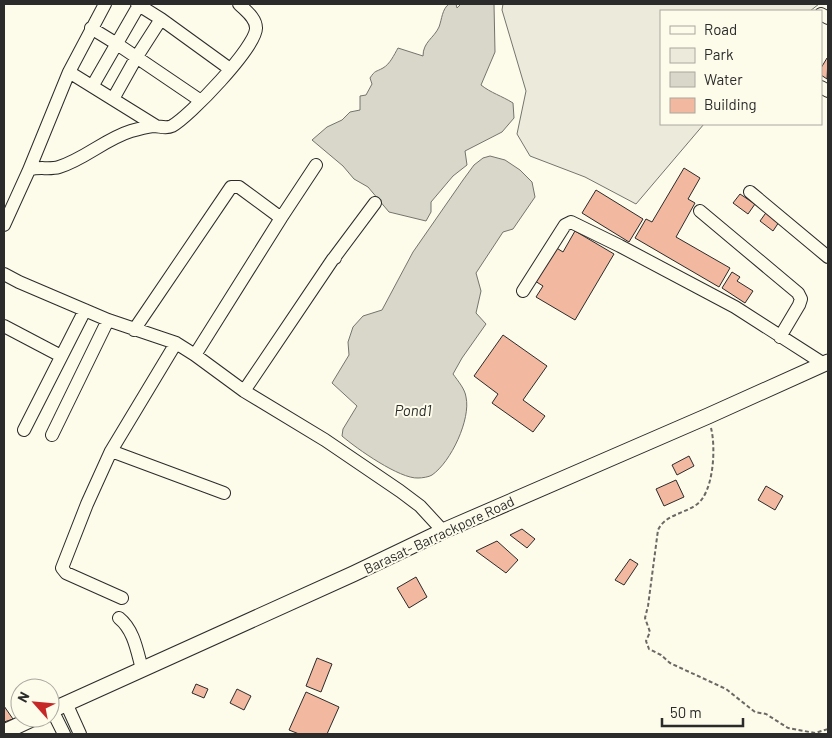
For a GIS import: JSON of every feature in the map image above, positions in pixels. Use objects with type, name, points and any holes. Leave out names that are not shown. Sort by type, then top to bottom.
[{"type":"main road","name":"Barasat- Barrackpore Road","points":[[60,706],[353,574],[443,531],[826,363]]},
{"type":"street","points":[[4,225],[70,72],[105,4]]},
{"type":"street","points":[[93,85],[138,4],[230,69]]},
{"type":"street","points":[[29,170],[58,167],[119,136],[147,127],[166,128],[172,126],[201,101],[230,69],[253,39],[256,26],[252,17],[239,4]]},
{"type":"street","points":[[113,99],[160,19]]},
{"type":"street","points":[[91,28],[201,101]]},
{"type":"street","points":[[70,72],[156,126]]},
{"type":"street","points":[[195,355],[316,165]]},
{"type":"street","points":[[134,330],[231,187],[239,187],[281,218]]},
{"type":"street","points":[[750,192],[828,257]]},
{"type":"street","points":[[244,391],[290,322],[375,203]]},
{"type":"street","points":[[700,211],[798,293],[801,299],[799,305],[780,337]]},
{"type":"street","points":[[523,291],[565,224],[570,222],[689,282],[826,363]]},
{"type":"street","points":[[4,274],[108,320],[176,344],[195,355],[244,391],[325,440],[400,491],[420,506],[443,531]]},
{"type":"street","points":[[24,430],[85,310]]},
{"type":"street","points":[[52,435],[108,320]]},
{"type":"street","points":[[4,326],[61,356]]},
{"type":"street","points":[[122,598],[66,573],[62,568],[87,504],[111,451],[176,344]]},
{"type":"street","points":[[111,451],[224,494]]},
{"type":"street","points":[[119,618],[130,630],[142,669]]},
{"type":"street","points":[[66,703],[80,734]]},
{"type":"path","points":[[708,416],[714,451],[707,489],[702,500],[696,505],[665,520],[658,530],[645,618],[650,632],[646,641],[647,646],[649,649],[662,654],[670,663],[726,689],[755,712],[766,714],[788,728],[815,733],[828,729]]},
{"type":"green space","points":[[503,4],[819,4],[811,10],[660,10],[660,125],[703,125],[636,204],[585,177],[530,156],[517,134],[526,91],[502,10]]},
{"type":"water","points":[[449,4],[456,4],[457,8],[461,4],[494,4],[495,52],[481,85],[513,103],[514,118],[502,132],[465,151],[467,165],[453,176],[431,202],[431,212],[426,221],[389,212],[368,187],[354,179],[343,166],[312,140],[327,127],[342,120],[350,112],[360,110],[360,96],[366,95],[372,84],[370,78],[374,72],[388,64],[398,48],[423,56],[425,47],[437,31],[444,11]]},
{"type":"water","name":"Pond1","points":[[490,156],[505,160],[520,170],[532,182],[535,197],[513,229],[503,232],[476,273],[481,291],[476,313],[486,324],[453,374],[464,391],[467,406],[458,439],[446,460],[432,475],[421,478],[410,477],[390,469],[342,436],[343,429],[357,406],[332,383],[349,355],[348,342],[353,327],[363,316],[382,310],[413,252],[463,180],[474,165],[483,158]]},
{"type":"building","points":[[827,58],[827,79],[822,76],[822,66]]},
{"type":"building","points":[[684,168],[700,178],[688,199],[695,203],[676,237],[730,268],[719,287],[635,238],[646,219],[652,222]]},
{"type":"building","points":[[596,190],[643,219],[629,242],[582,213]]},
{"type":"building","points":[[740,194],[755,204],[748,214],[733,203]]},
{"type":"building","points":[[768,210],[781,219],[773,231],[760,221]]},
{"type":"building","points":[[575,231],[614,254],[575,320],[536,297],[543,286],[535,281],[555,247],[563,252]]},
{"type":"building","points":[[732,272],[740,277],[737,281],[753,291],[745,303],[722,288]]},
{"type":"building","points":[[503,335],[547,366],[523,400],[545,416],[533,432],[492,403],[498,394],[474,376]]},
{"type":"building","points":[[689,456],[694,466],[677,475],[672,465]]},
{"type":"building","points":[[676,480],[684,497],[664,506],[656,489]]},
{"type":"building","points":[[766,486],[783,496],[775,510],[758,500]]},
{"type":"building","points":[[522,529],[535,539],[527,548],[510,535]]},
{"type":"building","points":[[497,541],[518,560],[506,573],[476,551]]},
{"type":"building","points":[[630,559],[638,564],[624,585],[615,580]]},
{"type":"building","points":[[416,577],[427,597],[409,608],[397,588]]},
{"type":"building","points":[[317,658],[332,664],[321,692],[306,686]]},
{"type":"building","points":[[196,684],[208,689],[204,698],[192,693]]},
{"type":"building","points":[[237,689],[251,696],[244,710],[230,703]]},
{"type":"building","points":[[306,692],[339,707],[327,734],[299,734],[289,730]]},
{"type":"building","points":[[4,706],[10,715],[10,720],[4,722]]}]
